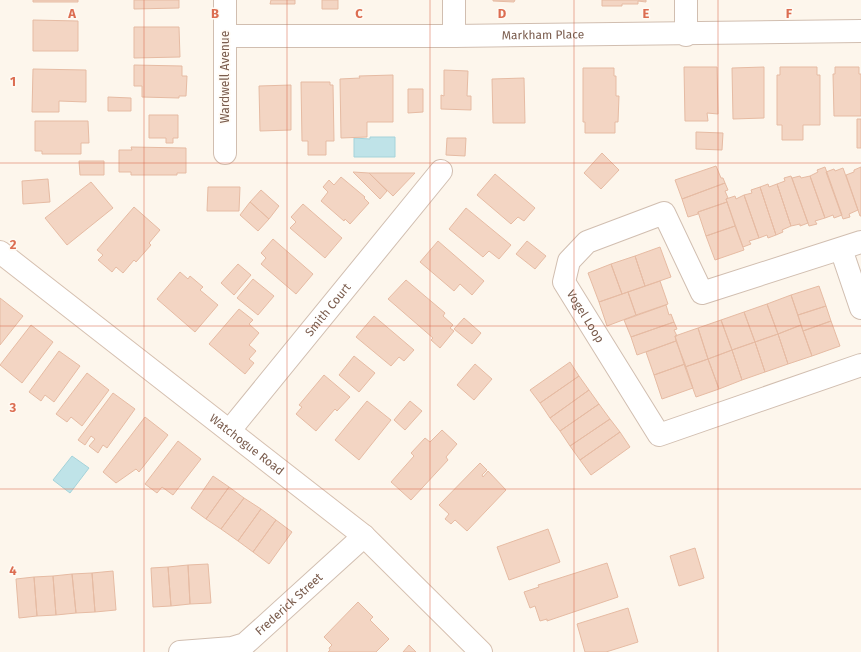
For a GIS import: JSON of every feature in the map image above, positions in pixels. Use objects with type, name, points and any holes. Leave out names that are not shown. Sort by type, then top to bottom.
[{"type":"street","name":"Wardwell Avenue","points":[[225,0],[226,154]]},
{"type":"street","points":[[454,0],[454,36]]},
{"type":"street","points":[[686,0],[686,35]]},
{"type":"street","name":"Markham Place","points":[[225,36],[686,35],[861,31]]},
{"type":"street","name":"Smith Court","points":[[230,430],[442,171]]},
{"type":"street","name":"Vogel Loop","points":[[861,242],[702,293],[664,213],[587,242],[569,261],[564,282],[659,435],[861,365]]},
{"type":"street","points":[[841,249],[861,308]]},
{"type":"street","name":"Watchogue Road","points":[[0,252],[364,536],[481,652]]},
{"type":"street","name":"Frederick Street","points":[[180,652],[232,648],[245,644],[364,536]]},
{"type":"water","points":[[370,137],[395,137],[395,157],[354,157],[354,138],[370,139]]},
{"type":"water","points":[[72,456],[89,468],[70,493],[53,480]]},
{"type":"building","points":[[33,0],[78,0],[78,2],[33,2]]},
{"type":"building","points":[[134,0],[179,0],[179,8],[134,9]]},
{"type":"building","points":[[271,0],[295,0],[295,4],[270,4]]},
{"type":"building","points":[[322,0],[338,0],[338,9],[322,9]]},
{"type":"building","points":[[493,0],[515,0],[514,2]]},
{"type":"building","points":[[602,0],[646,0],[646,2],[638,1],[638,4],[622,4],[622,6],[602,6]]},
{"type":"building","points":[[33,20],[78,21],[78,51],[33,51]]},
{"type":"building","points":[[134,27],[179,27],[180,57],[134,58]]},
{"type":"building","points":[[134,65],[182,66],[182,76],[187,76],[186,96],[179,96],[179,98],[142,97],[142,86],[134,86]]},
{"type":"building","points":[[684,67],[717,67],[718,114],[707,113],[708,121],[685,121]]},
{"type":"building","points":[[764,67],[764,118],[733,119],[732,68]]},
{"type":"building","points":[[780,67],[817,67],[817,75],[820,75],[820,125],[803,125],[803,140],[782,140],[782,125],[777,125],[777,75],[780,75]]},
{"type":"building","points":[[835,67],[859,67],[859,74],[861,74],[861,116],[834,116],[833,74],[835,74]]},
{"type":"building","points":[[583,68],[614,68],[614,76],[616,76],[616,96],[619,96],[618,122],[615,122],[615,133],[585,133],[585,122],[583,122]]},
{"type":"building","points":[[33,69],[86,70],[86,102],[59,101],[59,112],[32,112]]},
{"type":"building","points":[[444,70],[468,71],[467,96],[471,96],[471,110],[441,109],[441,95],[444,96]]},
{"type":"building","points":[[393,75],[393,122],[367,122],[367,137],[341,138],[340,79],[360,78],[359,76]]},
{"type":"building","points":[[524,78],[525,123],[493,123],[492,79]]},
{"type":"building","points":[[301,82],[330,82],[330,85],[333,85],[334,141],[326,141],[326,155],[308,155],[308,141],[302,141]]},
{"type":"building","points":[[291,85],[291,130],[260,131],[259,86]]},
{"type":"building","points":[[408,89],[423,89],[423,112],[408,113]]},
{"type":"building","points":[[108,97],[131,98],[131,111],[108,111]]},
{"type":"building","points":[[149,115],[178,115],[178,138],[173,138],[173,143],[166,143],[166,138],[149,138]]},
{"type":"building","points":[[857,119],[861,119],[861,148],[857,148]]},
{"type":"building","points":[[35,121],[88,121],[89,143],[81,143],[81,154],[42,154],[42,151],[35,151]]},
{"type":"building","points":[[696,132],[723,133],[722,150],[696,149]]},
{"type":"building","points":[[447,138],[466,138],[465,156],[446,155]]},
{"type":"building","points":[[131,147],[186,148],[186,173],[177,173],[177,175],[131,175],[131,172],[119,172],[119,150],[132,150]]},
{"type":"building","points":[[602,153],[619,170],[601,189],[584,173]]},
{"type":"building","points":[[79,161],[104,161],[104,175],[80,175]]},
{"type":"building","points":[[716,166],[725,183],[682,199],[675,180]]},
{"type":"building","points":[[825,167],[842,215],[834,218],[833,215],[825,218],[810,176],[818,172],[817,170]]},
{"type":"building","points":[[861,167],[861,216],[860,216],[846,175]]},
{"type":"building","points":[[843,168],[858,210],[849,214],[850,217],[843,219],[826,172]]},
{"type":"building","points":[[353,172],[369,173],[387,191],[380,199]]},
{"type":"building","points":[[369,173],[415,173],[393,196]]},
{"type":"building","points":[[495,174],[535,208],[524,221],[518,217],[511,224],[477,195]]},
{"type":"building","points":[[791,176],[808,223],[800,226],[800,224],[791,226],[777,184],[785,181],[784,178]]},
{"type":"building","points":[[800,176],[801,178],[810,176],[825,218],[815,221],[817,224],[809,226],[792,178]]},
{"type":"building","points":[[341,177],[365,197],[364,198],[369,203],[350,224],[345,219],[344,221],[321,201],[328,192],[323,187],[329,180],[334,185]]},
{"type":"building","points":[[48,179],[50,202],[23,204],[22,181]]},
{"type":"building","points":[[91,182],[113,208],[67,245],[45,218]]},
{"type":"building","points":[[725,183],[728,190],[725,191],[728,198],[726,199],[727,202],[688,217],[682,199]]},
{"type":"building","points":[[768,184],[769,187],[777,184],[791,226],[782,230],[783,232],[776,235],[760,187]]},
{"type":"building","points":[[208,187],[240,187],[239,211],[207,211]]},
{"type":"building","points":[[760,187],[776,235],[768,238],[767,235],[759,238],[744,195],[752,193],[751,190]]},
{"type":"building","points":[[261,190],[279,206],[269,219],[250,202]]},
{"type":"building","points":[[744,195],[759,238],[749,241],[751,244],[743,247],[726,199],[735,196],[736,199]]},
{"type":"building","points":[[250,202],[269,219],[258,231],[240,215]]},
{"type":"building","points":[[727,202],[735,226],[706,236],[698,212]]},
{"type":"building","points":[[303,204],[342,238],[325,258],[290,228],[296,222],[291,217]]},
{"type":"building","points":[[134,207],[160,230],[149,243],[151,245],[136,262],[134,260],[123,273],[116,267],[112,272],[98,260],[103,255],[97,250]]},
{"type":"building","points":[[466,208],[511,245],[499,259],[489,251],[483,257],[449,229]]},
{"type":"building","points":[[735,226],[744,250],[715,260],[706,236]]},
{"type":"building","points":[[273,239],[313,274],[296,294],[261,264],[266,258],[261,253]]},
{"type":"building","points":[[438,241],[484,281],[472,295],[460,284],[454,291],[420,262]]},
{"type":"building","points":[[527,241],[546,256],[535,269],[516,254]]},
{"type":"building","points":[[660,247],[671,277],[645,286],[635,256]]},
{"type":"building","points":[[635,256],[645,286],[622,294],[611,264]]},
{"type":"building","points":[[238,264],[251,275],[234,295],[221,283]]},
{"type":"building","points":[[611,264],[622,294],[599,302],[588,273]]},
{"type":"building","points":[[180,272],[188,279],[190,276],[203,287],[200,290],[218,305],[195,332],[157,299]]},
{"type":"building","points":[[253,279],[274,296],[258,315],[237,298]]},
{"type":"building","points":[[406,280],[445,313],[443,316],[453,325],[450,328],[454,331],[440,348],[431,340],[433,338],[388,299]]},
{"type":"building","points":[[660,281],[668,304],[636,315],[628,292]]},
{"type":"building","points":[[819,286],[826,306],[798,315],[791,295]]},
{"type":"building","points":[[628,292],[636,315],[607,326],[599,302]]},
{"type":"building","points":[[791,295],[801,325],[778,334],[767,304]]},
{"type":"building","points":[[0,298],[23,316],[0,345]]},
{"type":"building","points":[[767,304],[778,334],[755,342],[744,312]]},
{"type":"building","points":[[666,305],[669,315],[671,314],[674,322],[631,337],[624,320]]},
{"type":"building","points":[[826,306],[831,321],[803,331],[798,315]]},
{"type":"building","points":[[239,309],[253,320],[249,324],[259,333],[249,345],[256,351],[249,359],[254,363],[245,374],[209,344]]},
{"type":"building","points":[[744,312],[755,342],[732,350],[721,320]]},
{"type":"building","points":[[374,316],[414,350],[404,361],[399,357],[391,366],[356,337]]},
{"type":"building","points":[[464,318],[481,333],[472,344],[454,329]]},
{"type":"building","points":[[721,320],[732,350],[708,359],[698,328]]},
{"type":"building","points":[[831,321],[840,346],[812,356],[803,331]]},
{"type":"building","points":[[674,322],[677,329],[674,330],[677,336],[675,336],[676,341],[637,355],[631,337]]},
{"type":"building","points":[[31,325],[53,342],[22,383],[0,365]]},
{"type":"building","points":[[801,325],[812,356],[788,364],[778,334]]},
{"type":"building","points":[[698,328],[708,359],[685,367],[675,336]]},
{"type":"building","points":[[778,334],[788,364],[765,372],[755,342]]},
{"type":"building","points":[[676,341],[685,364],[654,375],[646,352]]},
{"type":"building","points":[[755,342],[765,372],[742,380],[732,350]]},
{"type":"building","points":[[732,350],[742,380],[719,389],[708,359]]},
{"type":"building","points":[[59,351],[80,366],[54,402],[45,395],[41,401],[29,392]]},
{"type":"building","points":[[354,356],[375,373],[359,392],[339,375]]},
{"type":"building","points":[[708,359],[719,389],[696,397],[685,367]]},
{"type":"building","points":[[570,362],[579,376],[540,403],[530,390]]},
{"type":"building","points":[[475,364],[492,379],[474,400],[457,385]]},
{"type":"building","points":[[685,364],[693,388],[662,399],[654,375]]},
{"type":"building","points":[[87,373],[109,390],[82,426],[71,417],[67,422],[56,414]]},
{"type":"building","points":[[324,375],[350,397],[337,411],[335,409],[316,431],[296,414],[302,407],[299,405]]},
{"type":"building","points":[[579,376],[589,390],[550,418],[540,403]]},
{"type":"building","points":[[589,390],[599,404],[560,431],[550,418]]},
{"type":"building","points":[[113,393],[135,409],[107,448],[103,445],[98,453],[89,446],[95,439],[91,436],[85,445],[78,440]]},
{"type":"building","points":[[367,401],[391,420],[359,460],[335,440]]},
{"type":"building","points":[[410,401],[422,411],[405,430],[394,420]]},
{"type":"building","points":[[599,404],[610,419],[570,446],[560,431]]},
{"type":"building","points":[[145,417],[168,435],[139,472],[136,469],[116,483],[103,472]]},
{"type":"building","points":[[610,419],[620,432],[580,460],[570,446]]},
{"type":"building","points":[[442,430],[457,444],[446,457],[448,460],[411,500],[391,482],[414,456],[411,453],[425,438],[430,442]]},
{"type":"building","points":[[620,432],[630,447],[591,475],[580,460]]},
{"type":"building","points":[[178,441],[201,459],[173,495],[162,487],[157,493],[145,484]]},
{"type":"building","points":[[480,463],[487,470],[482,475],[483,477],[488,471],[506,490],[467,531],[455,520],[451,524],[445,519],[449,514],[439,505]]},
{"type":"building","points":[[213,476],[229,487],[206,519],[191,508]]},
{"type":"building","points":[[229,487],[244,498],[221,529],[206,519]]},
{"type":"building","points":[[244,498],[261,509],[238,541],[221,529]]},
{"type":"building","points":[[261,509],[276,520],[253,552],[238,541]]},
{"type":"building","points":[[276,520],[292,532],[269,564],[253,552]]},
{"type":"building","points":[[548,529],[560,562],[509,580],[497,547]]},
{"type":"building","points":[[695,548],[704,578],[679,586],[670,556]]},
{"type":"building","points":[[607,563],[618,597],[547,621],[547,619],[540,621],[535,606],[530,608],[524,592],[539,587],[538,585]]},
{"type":"building","points":[[208,564],[211,603],[190,604],[188,565]]},
{"type":"building","points":[[188,565],[190,604],[171,606],[168,567]]},
{"type":"building","points":[[168,567],[171,606],[153,607],[151,568]]},
{"type":"building","points":[[113,571],[116,610],[95,612],[92,573]]},
{"type":"building","points":[[92,573],[95,612],[76,613],[72,574]]},
{"type":"building","points":[[72,574],[76,613],[56,615],[53,576]]},
{"type":"building","points":[[53,576],[56,615],[37,616],[34,577]]},
{"type":"building","points":[[34,577],[37,616],[19,618],[16,579]]},
{"type":"building","points":[[358,602],[373,617],[370,620],[389,639],[376,652],[328,652],[332,645],[324,637]]},
{"type":"building","points":[[628,608],[638,642],[606,652],[585,652],[577,624]]},
{"type":"building","points":[[409,645],[416,652],[403,652]]}]
